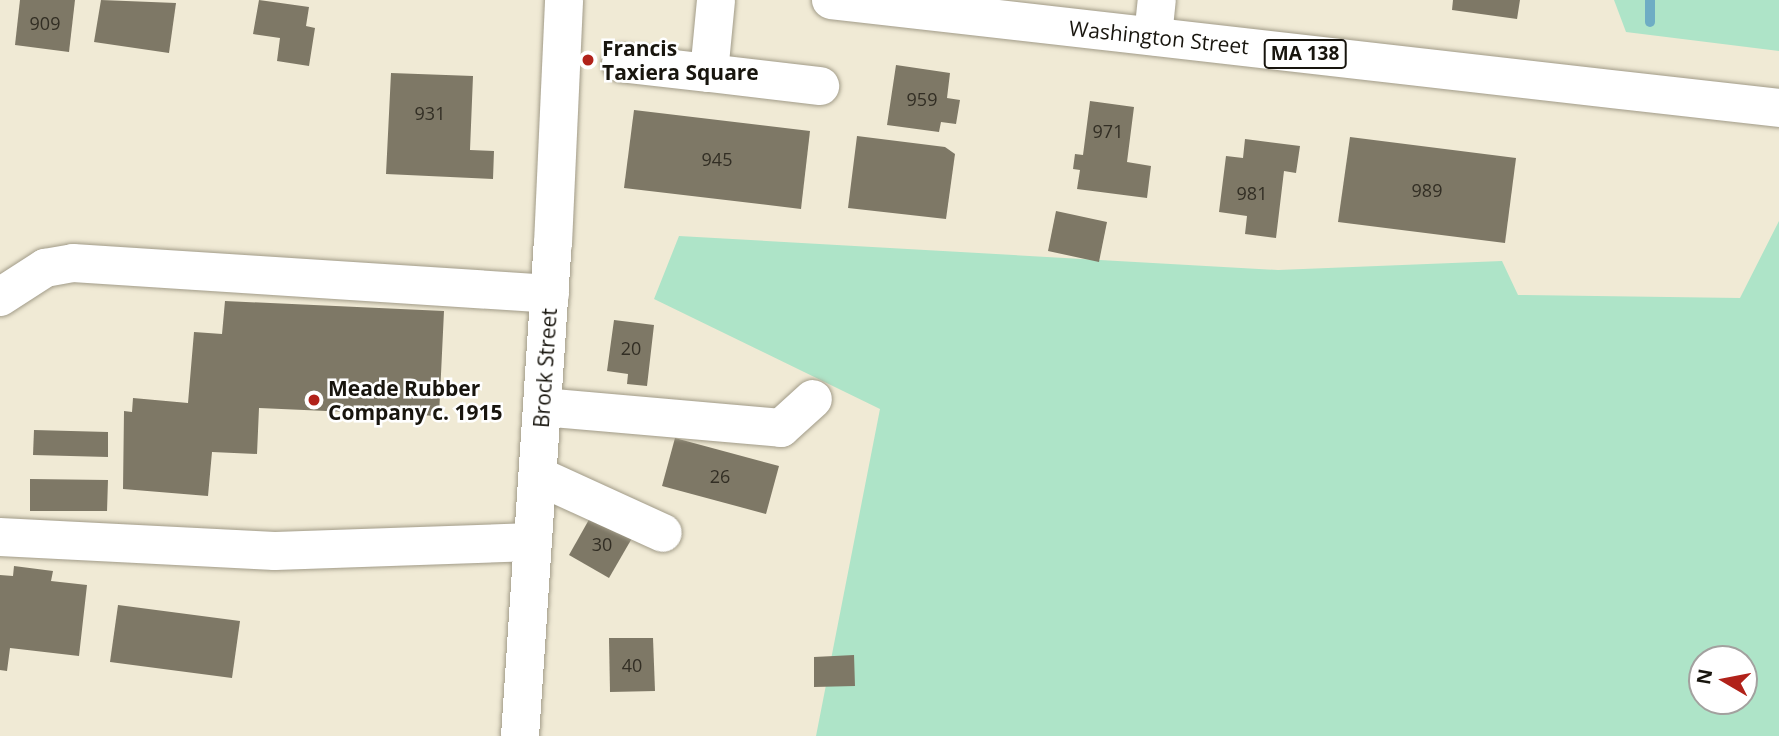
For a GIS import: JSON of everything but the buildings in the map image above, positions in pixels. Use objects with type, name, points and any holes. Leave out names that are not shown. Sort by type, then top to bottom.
[{"type":"main road","name":"Brock Street","points":[[520,736],[550,294],[564,0]]},
{"type":"main road","points":[[709,73],[716,0]]},
{"type":"main road","name":"Washington Street","points":[[831,0],[1155,18],[1779,108]]},
{"type":"main road","points":[[621,62],[820,86]]},
{"type":"main road","points":[[0,297],[45,268],[73,264],[550,294]]},
{"type":"main road","points":[[542,407],[781,428],[813,399]]},
{"type":"main road","points":[[538,476],[663,533]]},
{"type":"main road","points":[[0,537],[275,551],[533,542]]},
{"type":"green space","points":[[1614,0],[1779,0],[1779,51],[1626,32]]},
{"type":"green space","points":[[1779,221],[1779,736],[816,736],[880,409],[654,299],[679,236],[1278,270],[1502,261],[1518,295],[1740,298]]},
{"type":"waterway","points":[[1650,0],[1650,22]]},
{"type":"place","name":"Francis Taxiera Square","points":[[588,60]]},
{"type":"place","name":"Meade Rubber Company c. 1915","points":[[314,400]]}]
